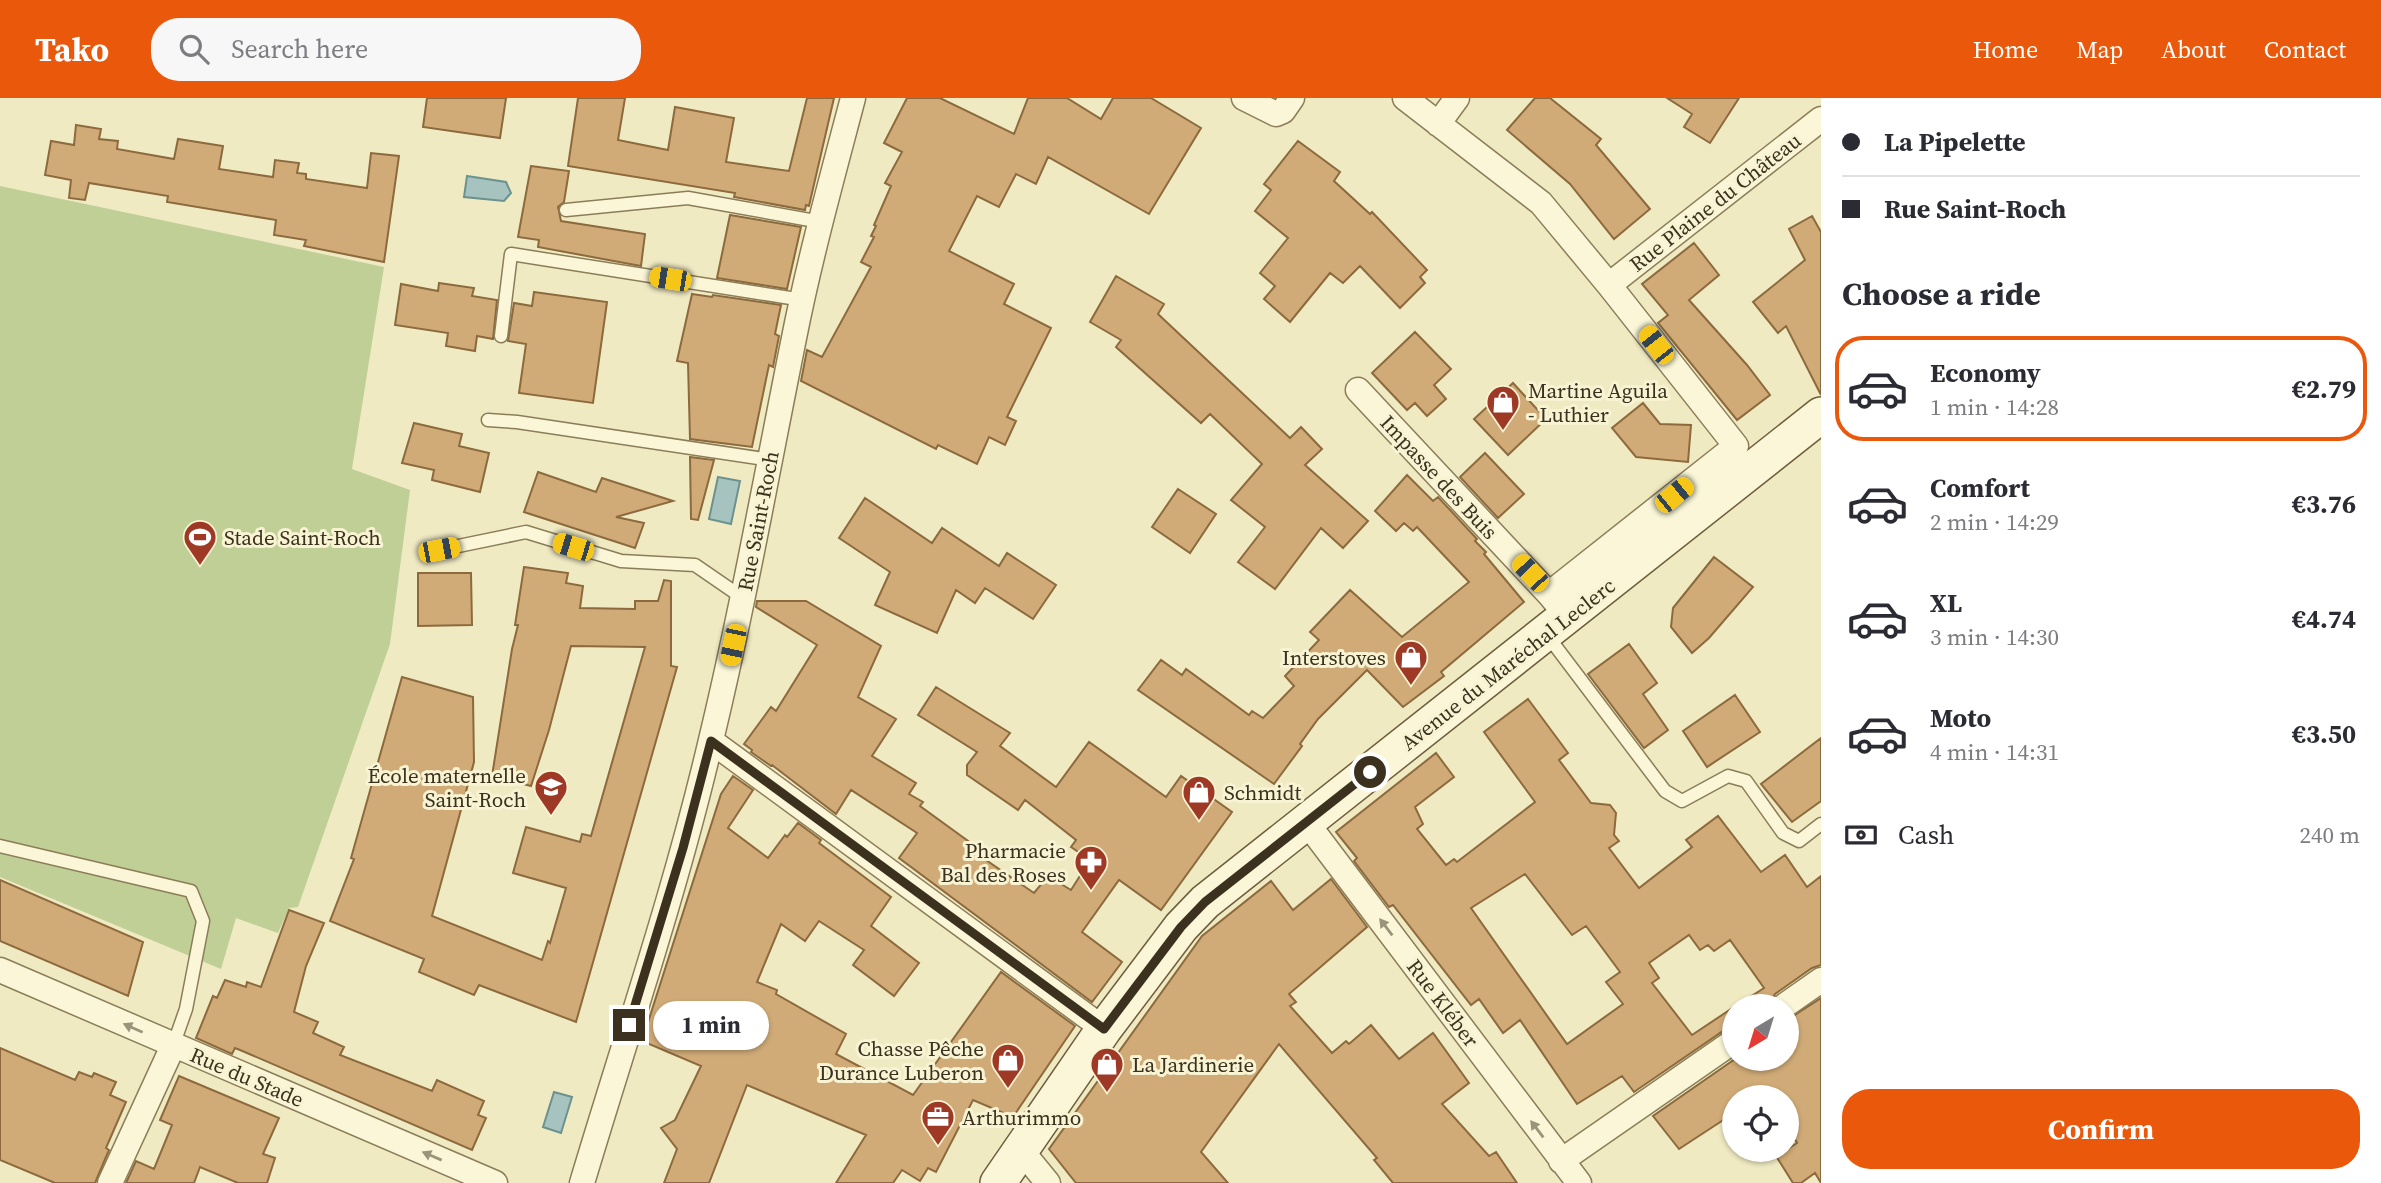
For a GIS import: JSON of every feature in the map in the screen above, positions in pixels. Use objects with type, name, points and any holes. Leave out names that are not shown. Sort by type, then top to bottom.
[{"type":"main road","name":"Avenue du Maréchal Leclerc","points":[[998,1183],[1104,1029],[1181,927],[1205,902],[1307,823],[1554,614],[1821,415]]},
{"type":"street","name":"Rue Saint-Roch","points":[[582,1183],[683,848],[711,741],[743,598],[803,300],[853,98]]},
{"type":"street","points":[[1244,98],[1276,114],[1283,111],[1292,98]]},
{"type":"street","points":[[1405,98],[1541,203],[1736,446],[1554,614]]},
{"type":"street","points":[[1437,124],[1457,98]]},
{"type":"street","name":"Rue Plaine du Château","points":[[1609,285],[1821,119]]},
{"type":"street","name":"Impasse des Buis","points":[[1358,390],[1554,614]]},
{"type":"street","points":[[711,741],[1104,1029]]},
{"type":"street","name":"Rue Kléber","points":[[1307,823],[1579,1183]]},
{"type":"street","name":"Rue du Stade","points":[[0,970],[495,1183]]},
{"type":"street","points":[[1799,996],[1821,981]]},
{"type":"street","points":[[110,1183],[173,1046]]},
{"type":"street","points":[[1561,1161],[1722,1049]]},
{"type":"street","points":[[1021,1150],[1048,1183]]},
{"type":"lane","points":[[566,210],[688,198],[821,222]]},
{"type":"lane","points":[[500,337],[511,254],[803,300]]},
{"type":"lane","points":[[488,420],[771,460]]},
{"type":"lane","points":[[439,550],[526,532],[621,561],[695,565],[743,598]]},
{"type":"lane","points":[[1554,614],[1665,791],[1682,801],[1728,776],[1746,781],[1783,833],[1798,841],[1821,824]]},
{"type":"lane","points":[[0,846],[191,891],[203,921],[186,1009],[173,1046]]},
{"type":"green space","name":"Stade Saint-Roch","points":[[0,186],[384,267],[352,469],[410,490],[390,644],[298,907],[289,908],[278,933],[236,918],[221,969],[0,877]]},
{"type":"water","points":[[467,176],[506,182],[511,193],[504,201],[464,197]]},
{"type":"water","points":[[718,477],[740,481],[731,524],[709,519]]},
{"type":"water","points":[[554,1092],[572,1097],[561,1133],[543,1127]]},
{"type":"building","points":[[427,98],[506,98],[500,138],[423,127]]},
{"type":"building","points":[[578,98],[625,98],[618,140],[668,150],[675,107],[734,118],[726,162],[789,171],[807,98],[834,98],[809,206],[806,205],[805,210],[734,197],[735,193],[568,166]]},
{"type":"building","points":[[907,98],[940,98],[1014,134],[1028,98],[1067,98],[1101,119],[1113,98],[1151,98],[1201,128],[1149,214],[1048,157],[1036,184],[1016,174],[999,207],[977,196],[949,251],[1014,284],[1004,304],[1051,328],[1007,417],[1016,421],[1005,445],[989,437],[977,464],[938,445],[936,449],[801,381],[807,350],[822,357],[871,267],[861,262],[874,237],[871,236],[876,226],[874,225],[891,186],[885,183],[902,152],[884,143]]},
{"type":"building","points":[[1535,98],[1550,98],[1601,139],[1596,145],[1650,209],[1614,239],[1570,184],[1507,130]]},
{"type":"building","points":[[1667,98],[1739,98],[1710,143],[1684,127],[1692,114]]},
{"type":"building","points":[[76,125],[101,129],[99,139],[118,141],[117,149],[174,159],[178,139],[223,146],[219,169],[273,177],[275,160],[299,163],[297,173],[306,174],[306,179],[367,188],[371,153],[399,156],[384,262],[304,246],[306,240],[274,235],[276,220],[167,202],[168,196],[89,183],[85,200],[69,198],[71,180],[45,175],[51,141],[74,145]]},
{"type":"building","points":[[1298,141],[1340,172],[1334,181],[1370,214],[1372,212],[1427,270],[1420,277],[1425,283],[1400,308],[1360,266],[1343,283],[1330,273],[1290,322],[1264,299],[1275,286],[1260,273],[1288,238],[1255,211],[1271,190],[1264,184]]},
{"type":"building","points":[[531,166],[569,171],[564,202],[558,207],[561,221],[645,234],[641,266],[538,247],[539,240],[518,237]]},
{"type":"building","points":[[730,215],[801,227],[787,289],[717,278]]},
{"type":"building","points":[[1812,216],[1821,232],[1821,395],[1786,326],[1778,333],[1753,302],[1805,260],[1789,229]]},
{"type":"building","points":[[1694,243],[1719,275],[1689,300],[1770,395],[1737,420],[1658,323],[1668,315],[1642,284]]},
{"type":"building","points":[[1116,276],[1164,304],[1158,314],[1290,438],[1301,427],[1322,449],[1305,465],[1368,521],[1343,548],[1321,528],[1275,589],[1238,562],[1265,527],[1231,500],[1262,464],[1210,414],[1201,423],[1116,347],[1121,340],[1090,322]]},
{"type":"building","points":[[439,283],[474,288],[472,296],[497,300],[493,339],[477,336],[475,351],[446,346],[448,333],[395,325],[401,284],[438,291]]},
{"type":"building","points":[[534,292],[607,302],[593,403],[519,393],[526,344],[508,341],[514,303],[532,306]]},
{"type":"building","points":[[692,294],[781,305],[775,334],[779,336],[773,367],[769,365],[752,447],[690,439],[688,363],[677,361]]},
{"type":"building","points":[[1415,332],[1451,369],[1434,385],[1446,399],[1427,416],[1415,403],[1407,410],[1372,373]]},
{"type":"building","points":[[1513,383],[1546,419],[1508,455],[1474,419]]},
{"type":"building","points":[[1643,403],[1660,424],[1691,425],[1688,462],[1636,457],[1612,428]]},
{"type":"building","points":[[414,423],[462,434],[459,446],[489,453],[480,492],[432,480],[434,470],[402,463]]},
{"type":"building","points":[[1485,453],[1524,494],[1498,518],[1460,477]]},
{"type":"building","points":[[690,457],[714,460],[698,520],[691,519]]},
{"type":"building","points":[[538,472],[596,492],[602,478],[673,501],[616,517],[644,523],[635,548],[524,512]]},
{"type":"building","points":[[1407,475],[1433,501],[1438,497],[1477,539],[1475,541],[1486,552],[1484,554],[1524,602],[1441,672],[1444,676],[1403,707],[1367,670],[1318,719],[1274,784],[1138,690],[1161,660],[1182,675],[1186,669],[1249,715],[1252,711],[1263,718],[1294,686],[1285,676],[1319,640],[1310,632],[1350,590],[1402,637],[1469,582],[1417,527],[1413,531],[1404,523],[1396,531],[1375,511]]},
{"type":"building","points":[[1178,489],[1216,514],[1190,553],[1152,527]]},
{"type":"building","points":[[865,498],[932,543],[942,528],[999,566],[1007,553],[1056,585],[1033,619],[985,588],[975,603],[956,590],[937,633],[875,605],[890,572],[839,538]]},
{"type":"building","points":[[1714,557],[1753,587],[1709,638],[1692,653],[1671,627],[1673,608]]},
{"type":"building","points":[[524,567],[568,573],[566,583],[583,586],[580,608],[635,609],[635,601],[658,601],[664,580],[671,581],[671,666],[677,667],[576,1022],[479,985],[474,995],[419,972],[424,959],[330,921],[354,859],[351,858],[402,677],[473,697],[474,762],[432,916],[542,960],[548,941],[550,943],[566,888],[513,873],[526,827],[580,842],[582,834],[591,836],[645,647],[571,646],[531,786],[492,776],[518,625],[515,625]]},
{"type":"building","points":[[418,573],[471,573],[472,625],[418,626]]},
{"type":"building","points":[[757,601],[806,601],[881,646],[858,697],[896,719],[872,756],[916,783],[909,794],[923,802],[920,806],[986,854],[986,860],[1034,893],[1048,876],[1071,890],[1090,860],[1071,847],[1076,840],[1025,800],[1018,810],[967,775],[967,765],[977,752],[918,715],[936,687],[1010,733],[1000,746],[1056,787],[1089,742],[1166,797],[1181,776],[1232,812],[1161,910],[1119,880],[1082,932],[1122,962],[1092,1002],[899,858],[917,833],[851,790],[836,814],[751,752],[744,744],[771,707],[776,711],[817,645],[756,607]]},
{"type":"building","points":[[1629,644],[1657,683],[1643,694],[1668,730],[1644,748],[1588,674]]},
{"type":"building","points":[[1735,695],[1760,732],[1707,767],[1683,731]]},
{"type":"building","points":[[1528,699],[1568,753],[1559,760],[1591,803],[1610,805],[1616,813],[1614,835],[1619,841],[1609,848],[1639,888],[1692,847],[1686,840],[1718,816],[1761,872],[1785,855],[1807,887],[1821,876],[1821,965],[1812,968],[1775,994],[1755,994],[1764,988],[1730,940],[1714,951],[1708,945],[1700,950],[1689,935],[1649,963],[1659,978],[1652,983],[1692,1035],[1722,1015],[1722,1032],[1634,1092],[1622,1076],[1577,1104],[1520,1020],[1503,1033],[1479,999],[1471,1005],[1393,905],[1389,907],[1354,861],[1357,858],[1336,832],[1436,753],[1454,777],[1415,807],[1423,824],[1417,829],[1446,865],[1454,859],[1457,862],[1535,802],[1484,732]],"holes":[[[1525,874],[1572,935],[1586,926],[1620,972],[1606,982],[1623,1004],[1567,1044],[1471,908]]]},
{"type":"building","points":[[1821,738],[1821,801],[1792,822],[1761,784]]},
{"type":"building","points":[[733,776],[753,790],[728,828],[768,858],[798,823],[821,840],[819,843],[891,897],[871,926],[919,963],[894,996],[853,965],[864,950],[819,921],[805,941],[781,924],[757,982],[777,990],[776,994],[846,1034],[836,1054],[913,1095],[1001,972],[1075,1026],[1013,1117],[973,1100],[936,1172],[928,1168],[920,1181],[902,1170],[893,1183],[836,1183],[866,1135],[747,1085],[709,1183],[664,1183],[677,1149],[661,1128],[675,1120],[701,1066],[642,1041],[721,794]]},
{"type":"building","points":[[1331,879],[1367,927],[1289,994],[1296,1002],[1290,1006],[1332,1053],[1346,1041],[1349,1044],[1371,1025],[1399,1059],[1433,1033],[1469,1083],[1442,1104],[1489,1156],[1496,1152],[1517,1183],[1393,1183],[1374,1160],[1377,1158],[1279,1044],[1201,1152],[1228,1183],[1076,1183],[1049,1149],[1202,936],[1271,881],[1293,910]]},
{"type":"building","points":[[0,880],[143,942],[128,996],[0,941]]},
{"type":"building","points":[[289,910],[324,923],[306,966],[294,1012],[318,1022],[313,1033],[344,1047],[340,1055],[432,1091],[437,1080],[484,1101],[478,1115],[486,1118],[472,1150],[240,1050],[235,1048],[232,1054],[196,1038],[213,996],[217,998],[225,980],[246,987],[247,982],[261,987]]},
{"type":"building","points":[[1821,998],[1821,1183],[1815,1173],[1801,1183],[1793,1183],[1780,1162],[1799,1162],[1799,1085],[1722,1085],[1722,1121],[1679,1149],[1653,1116],[1722,1068],[1722,1071],[1799,1071],[1799,1012]]},
{"type":"building","points":[[0,1048],[75,1080],[79,1072],[92,1077],[94,1073],[116,1082],[110,1095],[126,1102],[106,1148],[109,1150],[95,1183],[55,1183],[0,1160]]},
{"type":"building","points":[[179,1076],[279,1118],[263,1154],[275,1158],[267,1183],[238,1183],[200,1167],[194,1183],[126,1183],[136,1161],[154,1169],[172,1125],[160,1120]]},
{"type":"place","name":"Martine Aguila - Luthier","points":[[1503,432]]},
{"type":"place","name":"Stade Saint-Roch","points":[[200,567]]},
{"type":"place","name":"Interstoves","points":[[1411,687]]},
{"type":"place","name":"École maternelle Saint-Roch","points":[[551,817]]},
{"type":"place","name":"Schmidt","points":[[1199,822]]},
{"type":"place","name":"Pharmacie Bal des Roses","points":[[1091,892]]},
{"type":"place","name":"Chasse Pêche Durance Luberon","points":[[1008,1090]]},
{"type":"place","name":"La Jardinerie","points":[[1107,1094]]},
{"type":"place","name":"Arthurimmo","points":[[938,1147]]},
{"type":"route","points":[[629,1025],[683,848],[711,741],[1104,1029],[1181,927],[1205,902],[1370,772]]}]
